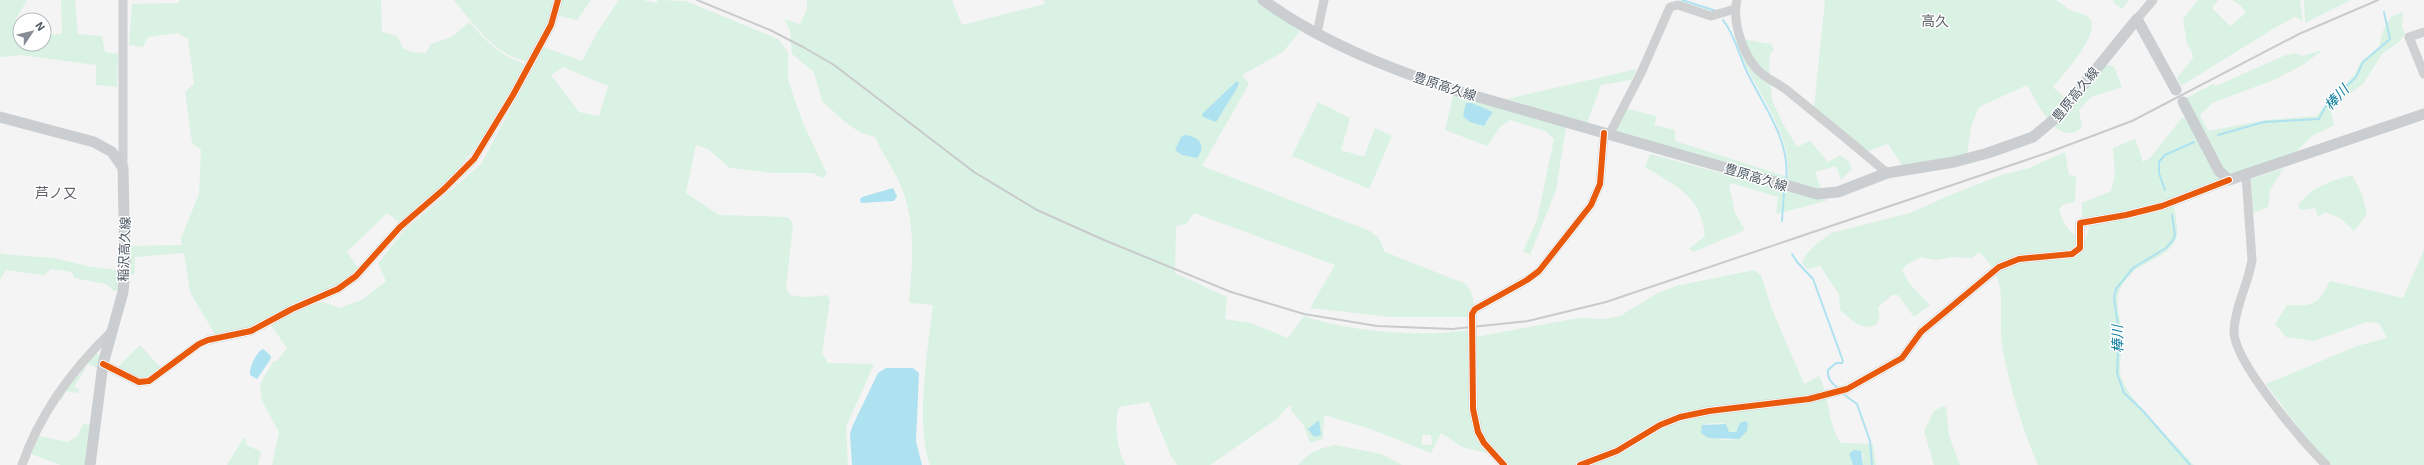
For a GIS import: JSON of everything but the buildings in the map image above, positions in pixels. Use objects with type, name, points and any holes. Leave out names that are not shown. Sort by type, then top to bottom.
[{"type":"main road","name":"豊原高久線","points":[[1263,0],[1317,33],[1369,59],[1402,72],[1454,90],[1818,194],[1838,192],[1887,173],[1954,162],[2024,141],[2044,130],[2058,116],[2137,19]]},
{"type":"main road","points":[[2137,19],[2176,90]]},
{"type":"main road","points":[[2183,102],[2219,171],[2229,180],[2246,176],[2424,114]]},
{"type":"main road","points":[[0,117],[94,142],[112,152],[123,168]]},
{"type":"main road","name":"稲沢高久線","points":[[90,465],[103,364],[110,333],[123,292],[125,267],[123,168]]},
{"type":"street","points":[[123,0],[123,168]]},
{"type":"street","points":[[103,364],[139,382],[149,381],[199,344],[208,340],[251,331],[346,284],[400,227],[444,189],[474,159],[513,94],[547,32],[554,18],[558,0]]},
{"type":"street","points":[[1317,33],[1324,0]]},
{"type":"street","points":[[2137,19],[2152,0]]},
{"type":"street","points":[[1504,465],[1484,443],[1478,432],[1473,409],[1472,314],[1475,309],[1539,271],[1591,206],[1600,184],[1607,134],[1641,73],[1670,7],[1678,5],[1711,16],[1736,5],[1736,24],[1749,58],[1762,75],[1788,90],[1887,173]]},
{"type":"street","points":[[2424,32],[2409,37],[2424,73]]},
{"type":"street","points":[[2246,176],[2252,260],[2250,273],[2236,312],[2236,344],[2250,371],[2292,427],[2326,465]]},
{"type":"street","points":[[1580,465],[1617,451],[1666,423],[1680,417],[1709,411],[1774,404],[1842,391],[1902,358],[1915,339],[1936,319],[2007,262],[2018,259],[2072,254],[2080,248],[2080,223],[2126,215],[2162,206],[2229,180]]},
{"type":"street","points":[[22,465],[31,442],[53,401],[83,360],[110,333]]},
{"type":"green space","points":[[0,0],[27,0],[20,12],[12,12],[12,52],[52,52],[52,35],[62,34],[61,0],[75,0],[78,34],[102,36],[105,52],[118,54],[117,87],[96,85],[96,65],[20,55],[0,57]]},
{"type":"green space","points":[[179,0],[381,0],[382,32],[397,36],[403,48],[411,52],[426,53],[431,44],[452,37],[469,22],[494,48],[508,57],[526,65],[477,146],[446,183],[399,222],[387,213],[347,252],[358,268],[344,282],[328,290],[300,300],[249,329],[216,336],[190,292],[184,253],[135,257],[135,273],[120,282],[118,291],[114,291],[106,284],[74,278],[72,272],[51,269],[44,275],[6,270],[0,280],[0,251],[1,254],[54,258],[91,267],[117,270],[129,251],[130,246],[182,245],[181,238],[199,194],[201,150],[192,143],[185,92],[194,84],[188,39],[177,33],[148,37],[143,47],[129,45],[132,4],[179,3]]},
{"type":"green space","points":[[454,0],[555,0],[552,17],[527,61],[505,53],[495,46],[477,28]]},
{"type":"green space","points":[[561,0],[591,0],[577,20],[559,16]]},
{"type":"green space","points":[[619,0],[643,0],[656,3],[658,0],[686,1],[778,39],[788,52],[788,80],[803,123],[827,174],[822,178],[813,173],[774,173],[730,168],[708,149],[696,145],[686,193],[719,215],[788,217],[793,224],[786,288],[790,295],[807,297],[827,295],[830,300],[822,353],[828,363],[874,364],[846,427],[848,465],[272,465],[279,432],[262,401],[260,384],[273,362],[278,360],[287,348],[270,324],[300,309],[323,302],[339,308],[362,300],[386,281],[378,263],[404,231],[481,164],[544,47],[582,61],[598,31]],"holes":[[[563,67],[608,86],[599,116],[579,112],[551,75]]]},
{"type":"green space","points":[[807,0],[952,0],[962,25],[1045,4],[1044,0],[1259,0],[1300,31],[1283,52],[1242,75],[1249,84],[1202,166],[1370,231],[1378,237],[1385,252],[1466,284],[1471,292],[1475,308],[1469,309],[1468,317],[1391,317],[1310,308],[1335,265],[1194,213],[1186,224],[1176,226],[1175,273],[1227,297],[1225,319],[1251,323],[1288,338],[1304,316],[1341,326],[1385,332],[1429,333],[1467,330],[1468,335],[1481,336],[1579,318],[1604,319],[1620,316],[1656,294],[1676,286],[1754,270],[1761,275],[1771,307],[1804,384],[1819,376],[1823,384],[1833,427],[1841,443],[1873,444],[1876,465],[1863,465],[1863,454],[1849,454],[1853,465],[1509,465],[1502,457],[1462,447],[1441,433],[1431,453],[1371,429],[1324,415],[1323,439],[1310,443],[1304,426],[1291,410],[1292,405],[1287,407],[1278,418],[1210,465],[1177,465],[1171,456],[1149,402],[1119,407],[1117,413],[1117,437],[1120,453],[1126,465],[930,465],[923,429],[923,408],[926,364],[933,305],[910,303],[909,300],[912,271],[912,241],[909,212],[900,184],[875,137],[861,133],[845,122],[822,101],[814,72],[792,54],[790,30],[784,19],[800,24],[807,9]],"holes":[[[1705,424],[1726,424],[1729,432],[1736,432],[1739,429],[1739,439],[1722,440]],[[1422,435],[1431,435],[1432,445],[1422,445]]]},
{"type":"green space","points":[[1825,0],[2056,0],[2072,11],[2086,15],[2090,19],[2092,26],[2086,44],[2053,87],[2071,103],[2103,64],[2114,66],[2122,87],[2091,97],[2079,110],[2082,127],[2073,132],[2065,133],[2049,121],[2042,112],[2027,85],[1979,107],[1971,127],[1967,154],[1903,166],[1888,144],[1866,152],[1814,108]]},
{"type":"green space","points":[[2114,0],[2129,0],[2122,9],[2113,2]]},
{"type":"green space","points":[[2198,0],[2218,0],[2212,8],[2230,26],[2246,13],[2241,6],[2232,0],[2300,0],[2303,21],[2295,17],[2276,27],[2181,86],[2177,78],[2193,58],[2191,50],[2187,44],[2183,19]]},
{"type":"green space","points":[[2304,0],[2351,0],[2305,23]]},
{"type":"green space","points":[[2403,12],[2402,27],[2405,34],[2399,42],[2382,54],[2363,84],[2339,102],[2331,111],[2334,125],[2312,136],[2292,156],[2229,174],[2226,172],[2186,98],[2213,84],[2216,86],[2286,55],[2296,53],[2302,56],[2323,50],[2304,64],[2276,79],[2212,103],[2200,115],[2208,131],[2266,120],[2316,116],[2355,74],[2360,63],[2379,47],[2384,28],[2392,16]]},
{"type":"green space","points":[[1735,38],[1771,44],[1774,49],[1770,54],[1769,64],[1772,100],[1782,122],[1797,147],[1810,141],[1828,162],[1840,155],[1849,162],[1852,169],[1841,180],[1836,166],[1815,172],[1821,189],[1811,189],[1615,130],[1627,109],[1657,116],[1654,125],[1675,130],[1675,141],[1788,177],[1786,150],[1782,136],[1743,60]]},
{"type":"green space","points":[[1637,69],[1631,80],[1601,85],[1587,123],[1507,99]]},
{"type":"green space","points":[[1453,96],[1479,101],[1566,127],[1556,190],[1530,255],[1523,251],[1537,220],[1554,139],[1545,131],[1510,120],[1500,127],[1487,146],[1445,130]],"holes":[[[1472,103],[1493,112],[1487,123]]]},
{"type":"green space","points":[[1318,102],[1350,118],[1341,150],[1364,157],[1375,128],[1392,136],[1369,189],[1292,156]]},
{"type":"green space","points":[[2182,118],[2188,118],[2219,179],[2216,184],[2173,198],[2177,231],[2174,242],[2164,253],[2132,273],[2120,288],[2118,295],[2118,309],[2122,334],[2122,345],[2120,372],[2125,386],[2132,397],[2194,465],[2038,465],[2018,409],[2003,351],[2001,336],[2000,287],[1990,264],[1979,252],[1972,258],[1953,257],[1936,260],[1920,257],[1905,266],[1902,270],[1910,284],[1930,305],[1914,317],[1898,295],[1892,295],[1878,307],[1879,318],[1876,325],[1865,327],[1856,324],[1840,310],[1839,294],[1820,266],[1807,269],[1802,263],[1806,255],[1831,233],[1910,213],[1955,193],[2002,175],[2029,168],[2065,152],[2069,175],[2076,176],[2075,202],[2064,204],[2059,209],[2062,219],[2071,232],[2075,236],[2085,241],[2091,223],[2089,217],[2082,218],[2082,203],[2111,191],[2115,175],[2113,148],[2135,139],[2143,162],[2150,158]]},
{"type":"green space","points":[[1650,154],[1806,196],[1826,198],[1826,201],[1776,214],[1778,197],[1731,183],[1729,186],[1735,213],[1745,230],[1694,252],[1689,249],[1705,236],[1703,222],[1693,201],[1686,194],[1667,180],[1645,167]]},
{"type":"green space","points":[[2284,168],[2270,190],[2268,207],[2253,213],[2251,179]]},
{"type":"green space","points":[[2352,175],[2361,192],[2367,214],[2354,231],[2340,218],[2325,212],[2318,217],[2315,208],[2301,210],[2298,206],[2303,199],[2315,189],[2329,182]]},
{"type":"green space","points":[[2424,250],[2424,465],[2331,465],[2307,439],[2266,384],[2357,346],[2387,338],[2379,323],[2366,322],[2314,341],[2286,337],[2275,324],[2287,305],[2303,305],[2314,303],[2318,300],[2330,281],[2403,298]]},
{"type":"green space","points":[[140,345],[161,368],[143,378],[135,378],[117,368]]},
{"type":"green space","points":[[96,353],[102,356],[99,369],[88,364],[74,387],[79,389],[79,393],[65,391]]},
{"type":"green space","points":[[65,392],[62,400],[59,399]]},
{"type":"green space","points":[[1943,406],[1946,407],[1949,436],[1960,465],[1934,465],[1924,431],[1934,411]]},
{"type":"green space","points":[[83,424],[91,425],[87,465],[61,465],[31,454],[39,436],[68,442],[78,436]]},
{"type":"green space","points":[[244,437],[247,445],[261,452],[258,465],[227,465]]},
{"type":"green space","points":[[1335,445],[1381,454],[1402,465],[1298,465],[1314,452]]},
{"type":"water","points":[[1237,81],[1239,83],[1237,88],[1216,122],[1203,117],[1202,114]]},
{"type":"water","points":[[1466,103],[1472,103],[1493,112],[1484,126],[1470,122],[1463,116]]},
{"type":"water","points":[[1184,135],[1194,137],[1200,142],[1201,149],[1197,158],[1182,155],[1175,150],[1181,137]]},
{"type":"water","points":[[893,188],[897,196],[894,201],[861,203],[860,199],[862,197]]},
{"type":"water","points":[[263,349],[271,356],[270,360],[257,379],[250,375],[251,368],[254,360]]},
{"type":"water","points":[[886,368],[913,368],[919,373],[916,441],[922,465],[852,465],[850,434],[852,427],[878,373]]},
{"type":"water","points":[[1319,420],[1321,435],[1314,437],[1308,429]]},
{"type":"water","points":[[1745,421],[1748,423],[1747,431],[1739,439],[1708,438],[1701,433],[1702,425],[1726,424],[1729,432],[1736,432],[1740,423]]},
{"type":"water","points":[[1854,450],[1861,451],[1863,465],[1853,465],[1849,454]]},
{"type":"waterway","points":[[1682,0],[1716,11]]},
{"type":"waterway","name":"棒川","points":[[2218,135],[2264,122],[2319,119],[2325,107],[2356,77],[2363,62],[2390,39],[2384,12]]},
{"type":"waterway","points":[[1723,20],[1731,32],[1747,72],[1768,110],[1780,137],[1784,151],[1786,180]]},
{"type":"waterway","name":"棒川","points":[[2165,190],[2159,173],[2159,162],[2165,155],[2194,142]]},
{"type":"waterway","points":[[1782,221],[1784,191]]},
{"type":"waterway","name":"棒川","points":[[2172,215],[2175,235],[2173,240],[2166,248],[2133,268],[2116,289],[2114,298],[2119,333],[2117,373],[2124,393],[2143,411],[2190,465]]},
{"type":"waterway","points":[[1792,254],[1797,262],[1813,279],[1843,361],[1842,363],[1836,363],[1828,370],[1830,380],[1838,388]]},
{"type":"waterway","points":[[1842,393],[1857,404],[1870,441],[1872,465]]},
{"type":"railway","points":[[697,0],[770,30],[834,65],[974,172],[1037,210],[1104,240],[1231,292],[1304,314],[1377,326],[1452,329],[1528,321],[1606,302],[2047,153],[2132,121],[2299,34],[2378,0]]},
{"type":"cycle path","points":[[103,364],[139,382],[149,381],[199,344],[208,340],[251,331],[292,309],[338,289],[356,276],[400,227],[444,189],[474,159],[513,95],[551,25],[558,0]]},
{"type":"cycle path","points":[[1504,465],[1484,443],[1478,432],[1473,409],[1472,314],[1475,309],[1527,280],[1539,271],[1591,205],[1600,184],[1604,133]]},
{"type":"cycle path","points":[[1580,465],[1617,451],[1660,425],[1680,417],[1709,411],[1809,399],[1847,389],[1902,358],[1921,332],[1999,267],[2019,259],[2072,254],[2080,248],[2080,223],[2126,215],[2162,206],[2229,180]]},
{"type":"district","name":"高久","points":[[1935,20]]},
{"type":"district","name":"芦ノ又","points":[[56,192]]}]
